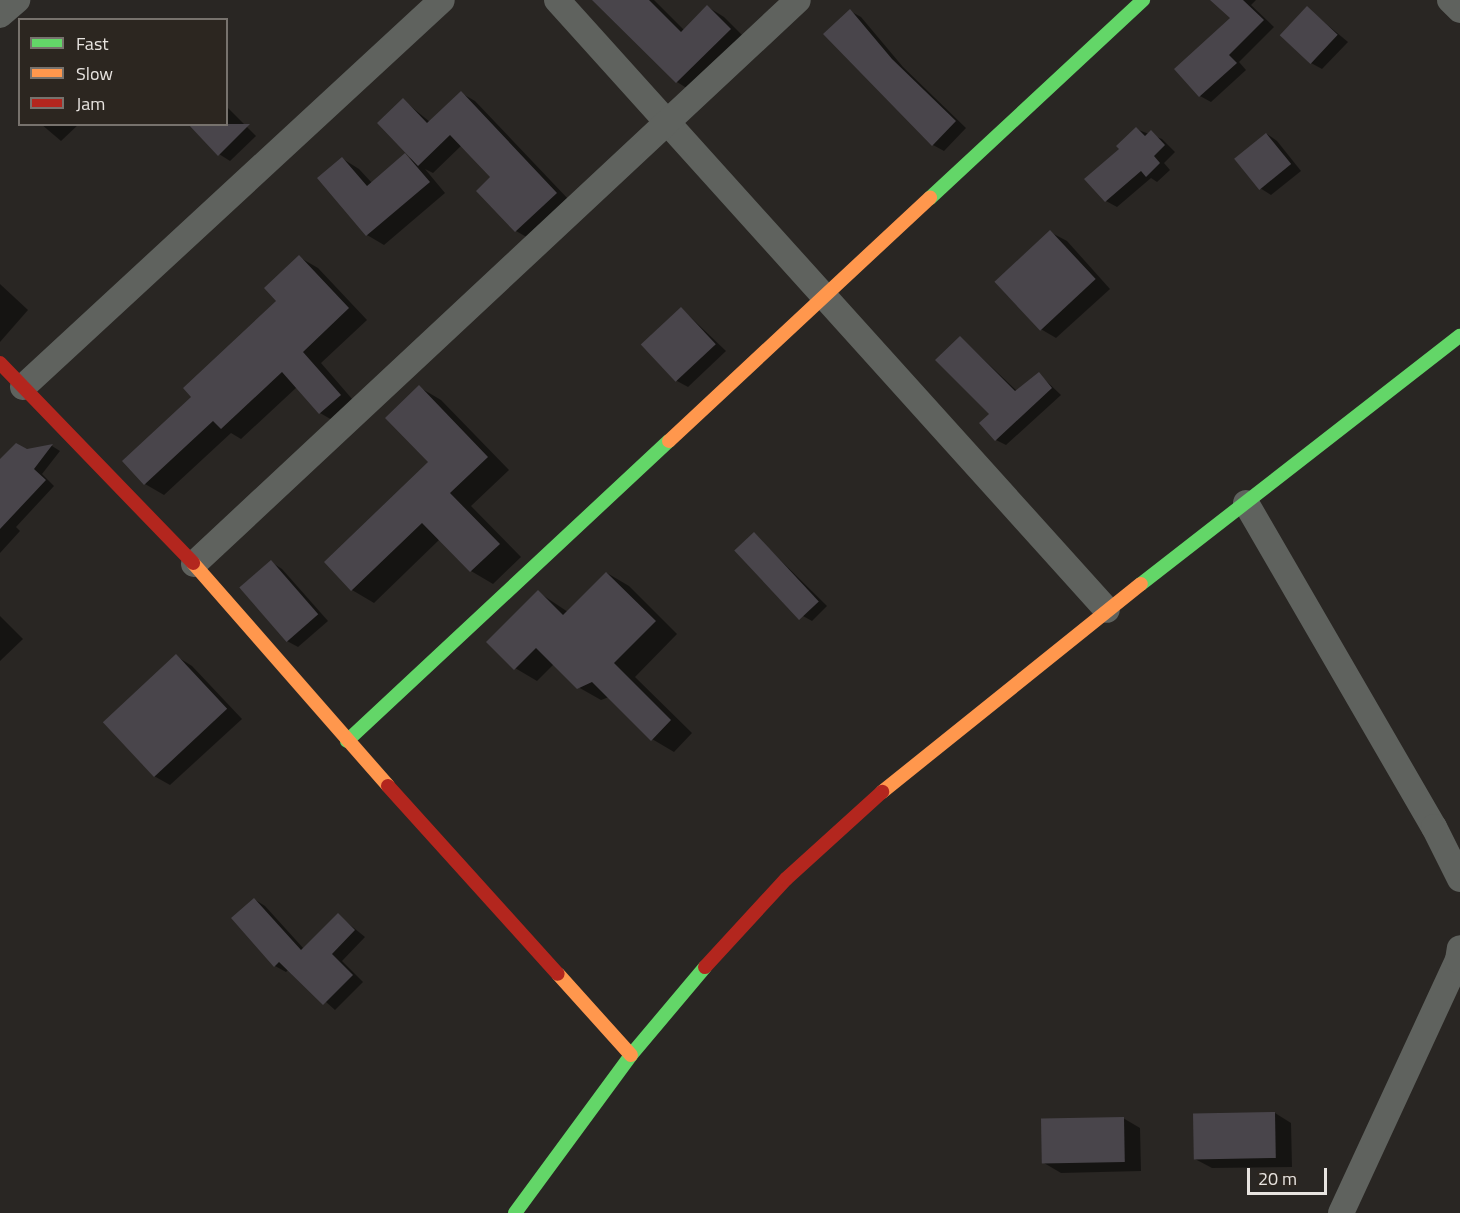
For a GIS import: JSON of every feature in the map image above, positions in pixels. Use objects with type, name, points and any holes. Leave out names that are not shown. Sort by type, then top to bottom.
[{"type":"street","points":[[0,15],[17,0]]},
{"type":"street","points":[[23,387],[442,0]]},
{"type":"street","points":[[557,0],[1107,610]]},
{"type":"street","points":[[194,564],[798,0]]},
{"type":"street","points":[[347,741],[827,297],[1143,0]]},
{"type":"street","points":[[1450,0],[1460,10]]},
{"type":"street","points":[[515,1213],[631,1055],[786,879],[860,810],[1107,610],[1460,336]]},
{"type":"street","points":[[0,363],[194,564],[347,741],[631,1055]]},
{"type":"street","points":[[1246,503],[1434,827],[1460,879]]},
{"type":"street","points":[[1341,1213],[1459,957]]},
{"type":"building","points":[[592,0],[649,0],[681,32],[707,5],[731,29],[676,83]]},
{"type":"building","points":[[1210,0],[1243,0],[1264,20],[1229,55],[1237,63],[1199,97],[1174,69],[1230,18]]},
{"type":"building","points":[[1307,6],[1338,35],[1310,64],[1280,35]]},
{"type":"building","points":[[850,9],[892,59],[956,121],[932,146],[823,34]]},
{"type":"building","points":[[461,91],[557,193],[515,232],[476,191],[490,177],[450,135],[418,166],[377,123],[403,98],[427,123]]},
{"type":"building","points":[[250,124],[218,156],[190,126]]},
{"type":"building","points":[[1136,127],[1145,136],[1151,130],[1165,145],[1154,156],[1160,163],[1146,177],[1141,171],[1105,202],[1084,179],[1119,149],[1116,146]]},
{"type":"building","points":[[1266,133],[1291,164],[1259,190],[1234,159]]},
{"type":"building","points":[[405,153],[430,182],[366,236],[317,178],[342,157],[367,186]]},
{"type":"building","points":[[1050,230],[1096,279],[1040,331],[994,282]]},
{"type":"building","points":[[299,255],[349,308],[303,352],[341,395],[319,414],[282,372],[221,429],[213,421],[144,485],[122,461],[191,397],[183,388],[276,301],[264,288]]},
{"type":"building","points":[[681,307],[716,344],[676,382],[641,345]]},
{"type":"building","points":[[960,336],[1015,391],[1039,372],[1052,388],[995,441],[979,423],[989,414],[935,360]]},
{"type":"building","points":[[419,385],[488,457],[450,493],[500,544],[470,572],[422,523],[351,591],[324,562],[428,462],[385,418]]},
{"type":"building","points":[[16,443],[27,449],[53,444],[34,469],[46,480],[0,529],[0,459]]},
{"type":"building","points":[[754,532],[819,601],[799,620],[734,550]]},
{"type":"building","points":[[271,560],[318,614],[287,642],[239,588]]},
{"type":"building","points":[[606,572],[656,621],[614,663],[671,720],[651,741],[592,682],[577,689],[536,648],[514,670],[486,642],[538,590],[563,615]]},
{"type":"building","points":[[176,654],[227,709],[154,777],[103,722]]},
{"type":"building","points":[[254,898],[301,950],[338,913],[355,930],[332,954],[353,975],[323,1005],[279,962],[274,967],[231,918]]},
{"type":"building","points":[[1275,1112],[1276,1158],[1194,1159],[1193,1113]]},
{"type":"building","points":[[1124,1117],[1125,1162],[1042,1163],[1041,1118]]},
{"type":"traffic: fast","points":[[930,198],[1143,0]]},
{"type":"traffic: fast","points":[[1141,584],[1460,336]]},
{"type":"traffic: fast","points":[[347,741],[669,441]]},
{"type":"traffic: fast","points":[[515,1213],[631,1055],[705,967]]},
{"type":"traffic: slow","points":[[669,441],[930,198]]},
{"type":"traffic: slow","points":[[193,563],[388,786]]},
{"type":"traffic: slow","points":[[882,792],[1141,584]]},
{"type":"traffic: slow","points":[[558,974],[631,1055]]},
{"type":"traffic: jam","points":[[0,363],[193,563]]},
{"type":"traffic: jam","points":[[388,786],[558,974]]},
{"type":"traffic: jam","points":[[705,967],[786,879],[882,792]]}]
